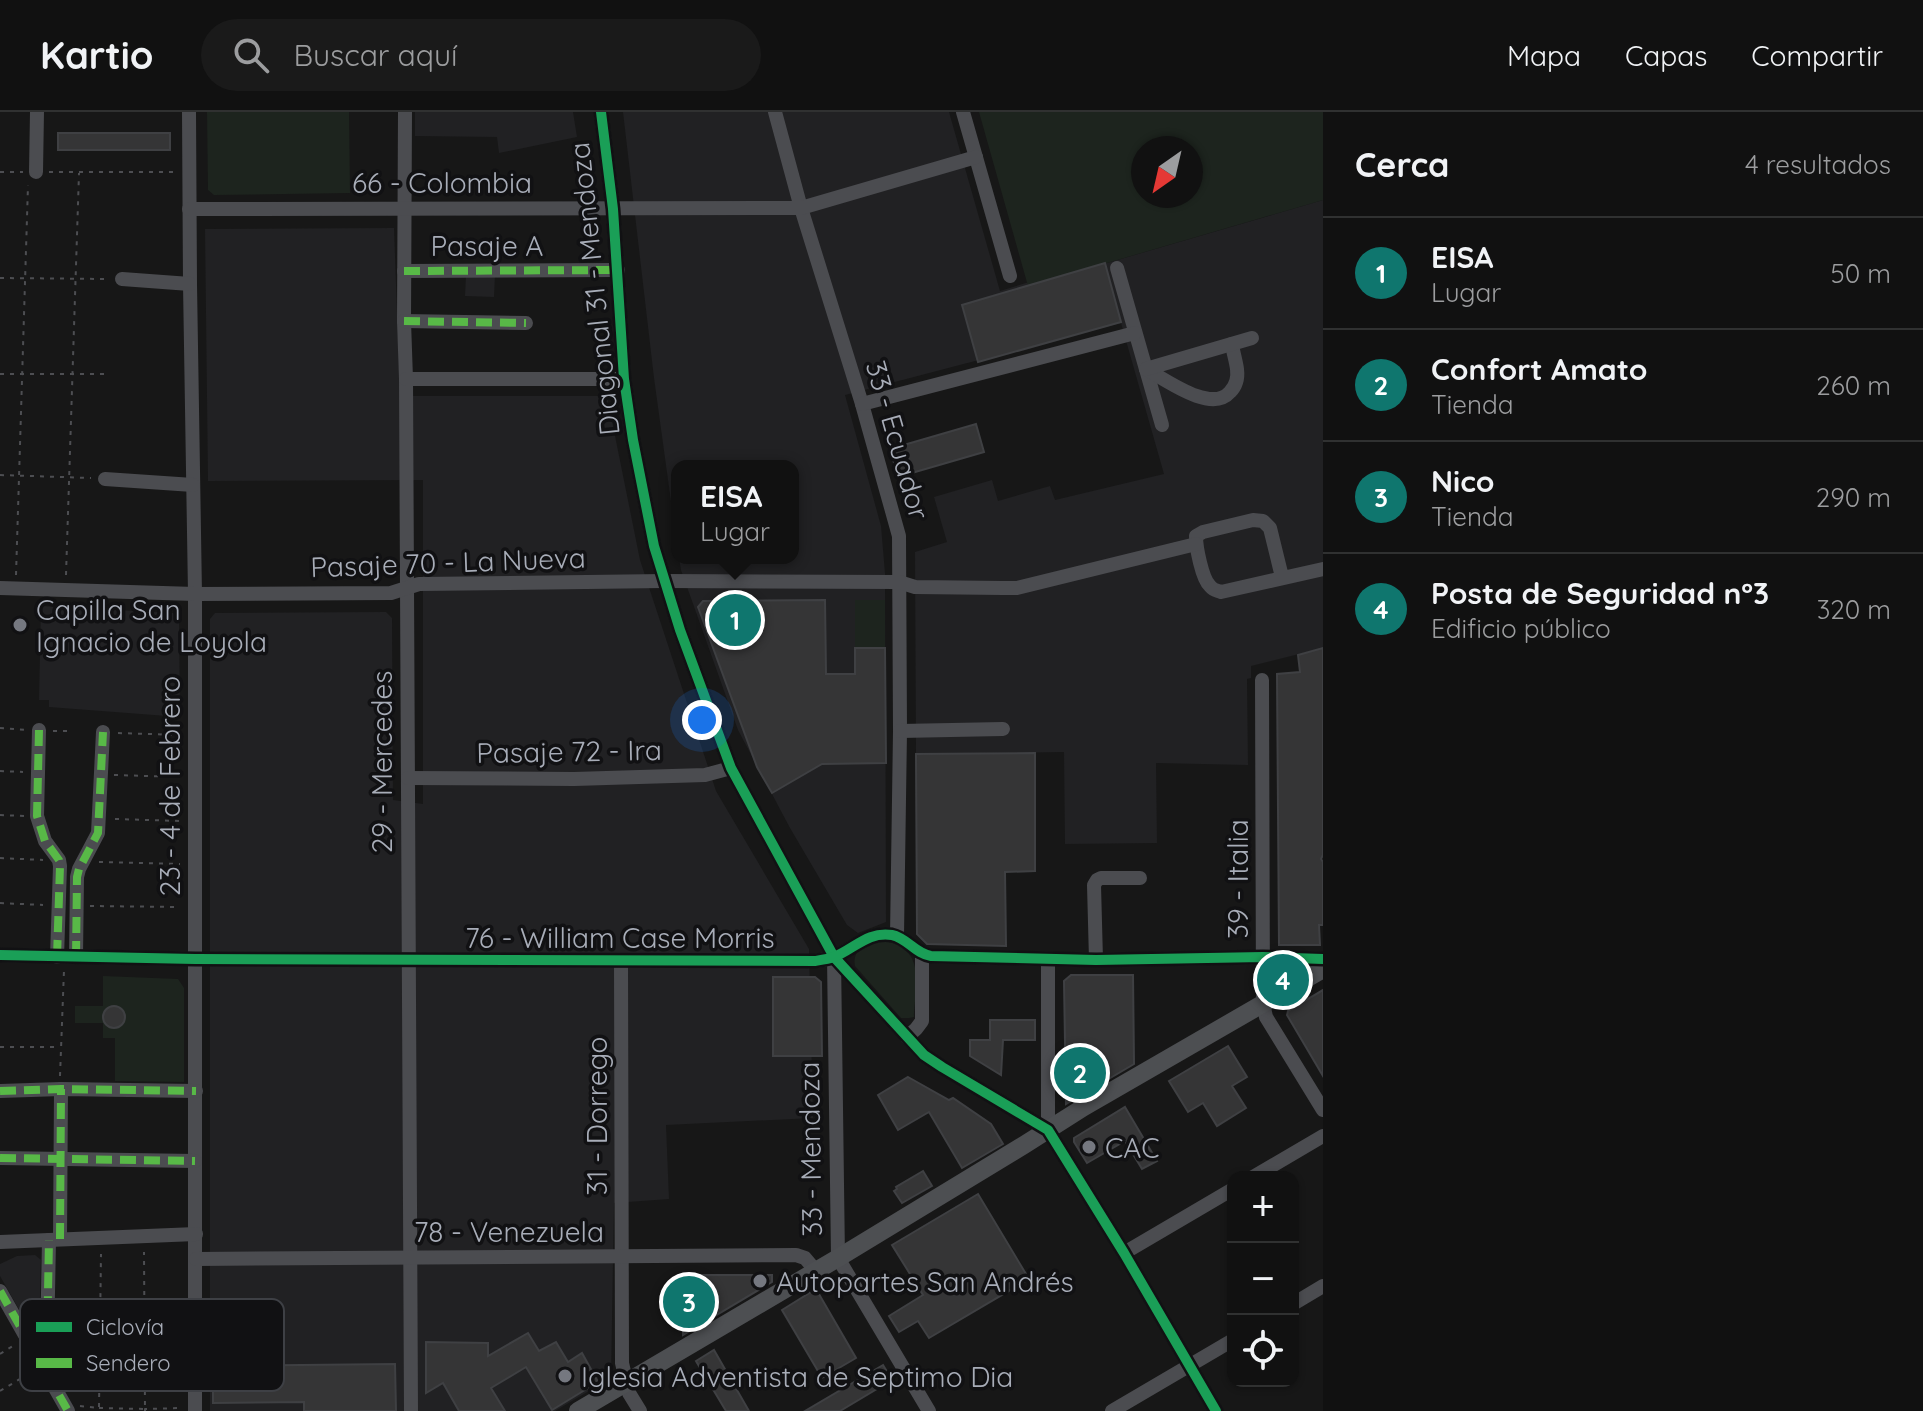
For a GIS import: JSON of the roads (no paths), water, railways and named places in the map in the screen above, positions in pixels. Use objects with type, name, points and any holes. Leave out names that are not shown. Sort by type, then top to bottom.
[{"type":"main road","points":[[578,1411],[838,1258],[1084,1107],[1323,969]]},
{"type":"street","points":[[32,172],[37,112]]},
{"type":"street","name":"23 - 4 de Febrero","points":[[189,112],[195,594],[196,1299]]},
{"type":"street","name":"29 - Mercedes","points":[[405,112],[411,1411]]},
{"type":"street","name":"Diagonal 31 - Mendoza","points":[[601,112],[613,209],[624,379],[643,493],[664,581],[731,768],[834,957],[933,1062],[1048,1130]]},
{"type":"street","name":"33 - Ecuador","points":[[775,112],[899,536],[897,936]]},
{"type":"street","points":[[963,112],[1010,276]]},
{"type":"street","name":"66 - Colombia","points":[[189,209],[801,208],[976,157]]},
{"type":"street","points":[[1117,268],[1130,334],[1146,369],[1162,425]]},
{"type":"street","name":"Pasaje A","points":[[404,271],[618,270]]},
{"type":"street","points":[[122,279],[190,284]]},
{"type":"street","points":[[404,321],[526,323]]},
{"type":"street","points":[[862,404],[1130,334]]},
{"type":"street","points":[[1146,369],[1252,338]]},
{"type":"street","points":[[1146,369],[1203,399],[1219,399],[1230,392],[1237,380],[1232,344]]},
{"type":"street","points":[[406,379],[624,379]]},
{"type":"street","points":[[105,479],[193,485]]},
{"type":"street","name":"Pasaje 70 - La Nueva","points":[[0,588],[195,594],[391,593],[419,584],[664,581],[899,582],[915,587],[1017,588],[1196,544],[1196,536],[1203,532],[1253,520],[1263,521],[1270,528],[1282,577]]},
{"type":"street","points":[[1196,544],[1206,583],[1221,592],[1323,569]]},
{"type":"street","name":"39 - Italia","points":[[1262,680],[1263,1003],[1266,1017],[1323,1110]]},
{"type":"street","points":[[900,731],[1003,729]]},
{"type":"street","points":[[39,730],[37,816],[45,841],[59,860],[59,906],[66,957]]},
{"type":"street","points":[[66,957],[77,906],[77,877],[95,841],[99,819],[103,732]]},
{"type":"street","name":"Pasaje 72 - Ira","points":[[408,778],[574,779],[705,775],[731,768]]},
{"type":"street","points":[[1096,960],[1094,885],[1101,878],[1140,878]]},
{"type":"street","name":"76 - William Case Morris","points":[[0,955],[408,961],[815,961],[834,957],[872,936],[897,936]]},
{"type":"street","points":[[897,936],[922,954],[1096,960],[1323,959]]},
{"type":"street","points":[[907,1037],[922,1021],[922,954]]},
{"type":"street","name":"33 - Mendoza","points":[[834,957],[838,1258],[929,1411]]},
{"type":"street","points":[[1048,959],[1048,1130],[1216,1411]]},
{"type":"street","name":"31 - Dorrego","points":[[621,961],[622,1363],[629,1393],[640,1411]]},
{"type":"street","points":[[50,1299],[61,1089]]},
{"type":"street","points":[[0,1091],[196,1091]]},
{"type":"street","points":[[1263,1171],[1323,1136]]},
{"type":"street","points":[[0,1158],[195,1161]]},
{"type":"street","points":[[1124,1253],[1227,1193]]},
{"type":"street","points":[[0,1242],[196,1234]]},
{"type":"street","name":"78 - Venezuela","points":[[196,1259],[796,1255],[805,1258],[816,1271]]},
{"type":"street","points":[[1299,1300],[1323,1286]]},
{"type":"street","points":[[0,1291],[20,1326]]},
{"type":"street","points":[[1112,1411],[1227,1343]]},
{"type":"place","name":"EISA","points":[[735,620]]},
{"type":"place","name":"Capilla San Ignacio de Loyola","points":[[20,625]]},
{"type":"place","name":"Posta de Seguridad n°3","points":[[1283,980]]},
{"type":"place","name":"Confort Amato","points":[[1080,1073]]},
{"type":"place","name":"CAC","points":[[1089,1147]]},
{"type":"place","name":"Autopartes San Andrés","points":[[760,1281]]},
{"type":"place","name":"Nico","points":[[689,1302]]},
{"type":"place","name":"Iglesia Adventista de Septimo Dia","points":[[565,1376]]}]
